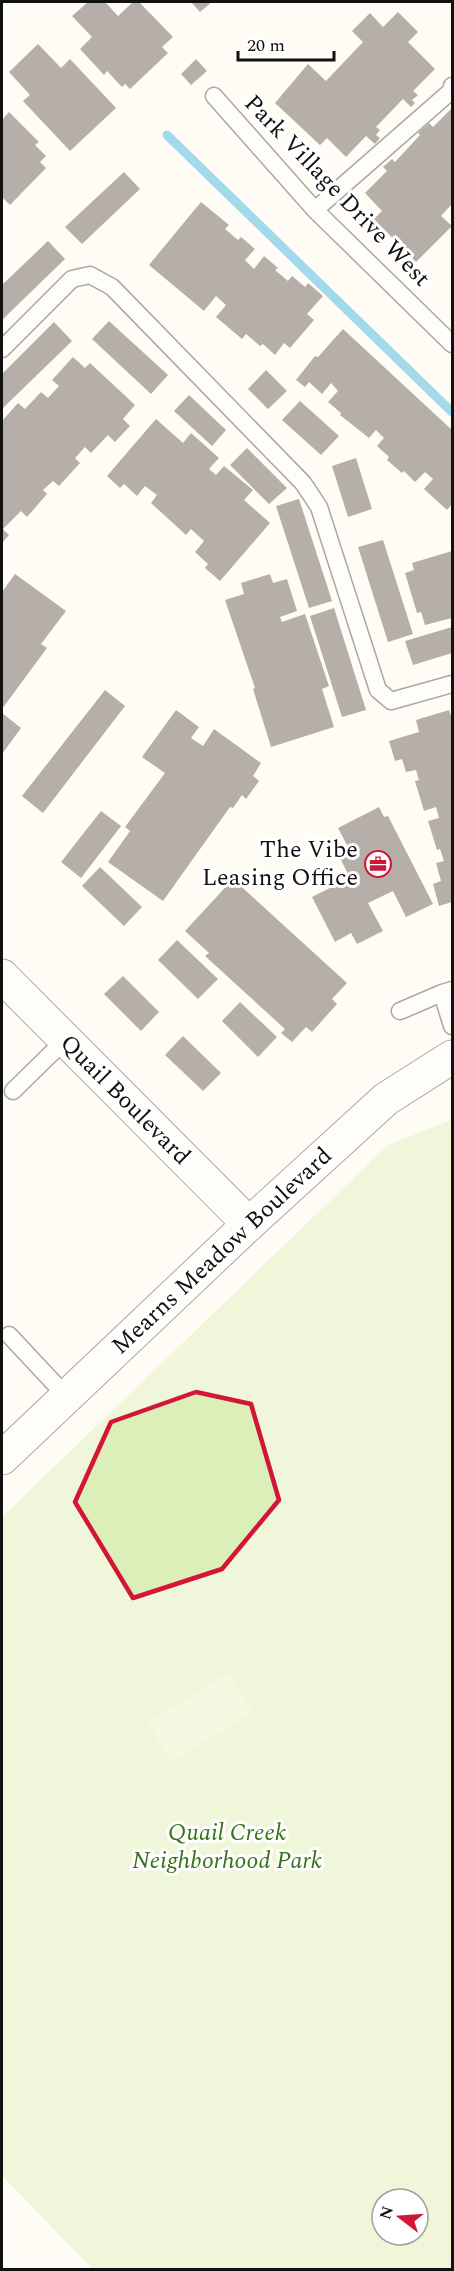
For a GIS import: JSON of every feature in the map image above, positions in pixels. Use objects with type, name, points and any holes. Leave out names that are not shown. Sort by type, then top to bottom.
[{"type":"street","name":"Quail Boulevard","points":[[2,976],[249,1224]]},
{"type":"street","name":"Mearns Meadow Boulevard","points":[[2,1458],[249,1224],[386,1099],[453,1057]]},
{"type":"lane","points":[[315,210],[451,91],[453,86]]},
{"type":"lane","name":"Park Village Drive West","points":[[214,96],[315,210],[453,344]]},
{"type":"lane","points":[[2,349],[72,279],[90,275],[112,287],[303,483],[314,499],[319,507],[378,690],[391,701],[453,684]]},
{"type":"lane","points":[[400,1011],[447,992],[453,1026]]},
{"type":"lane","points":[[13,1091],[65,1040]]},
{"type":"lane","points":[[9,1335],[67,1397]]},
{"type":"highlighted area","points":[[196,1392],[251,1404],[279,1500],[222,1569],[133,1598],[75,1502],[111,1422]]},
{"type":"green space","name":"Quail Creek Neighborhood Park","points":[[452,1120],[452,2269],[93,2269],[2,2176],[2,1517],[388,1145]]},
{"type":"green space","points":[[228,1673],[252,1712],[172,1762],[148,1723]]},
{"type":"building","points":[[88,2],[105,2],[118,16],[133,2],[139,2],[173,37],[162,47],[168,53],[130,89],[125,84],[122,87],[107,71],[104,75],[80,49],[92,37],[72,16]]},
{"type":"building","points":[[191,2],[212,2],[200,12]]},
{"type":"building","points":[[398,12],[418,32],[408,42],[435,69],[413,91],[418,95],[412,100],[415,103],[411,107],[403,99],[376,127],[380,130],[376,135],[380,138],[375,144],[366,136],[346,157],[327,138],[320,145],[275,103],[308,64],[326,81],[363,42],[352,31],[370,13],[383,27]]},
{"type":"building","points":[[38,44],[61,68],[70,59],[116,108],[70,151],[23,101],[30,95],[9,72]]},
{"type":"building","points":[[196,59],[207,71],[191,85],[181,74]]},
{"type":"building","points":[[452,108],[452,204],[441,216],[452,226],[416,262],[374,219],[382,211],[365,193],[387,171],[383,167],[392,159],[395,162],[420,135],[418,133],[429,123],[433,127]]},
{"type":"building","points":[[9,112],[39,142],[35,145],[46,156],[40,162],[46,168],[10,205],[2,197],[2,120]]},
{"type":"building","points":[[124,172],[140,189],[82,244],[65,227]]},
{"type":"building","points":[[201,202],[229,225],[225,229],[238,240],[241,237],[255,249],[245,260],[254,269],[264,256],[288,281],[292,276],[305,287],[308,283],[323,296],[307,314],[314,320],[290,348],[284,343],[275,355],[263,344],[260,346],[246,334],[242,339],[216,317],[226,305],[216,296],[204,311],[149,265]]},
{"type":"building","points":[[48,241],[65,259],[2,320],[2,285]]},
{"type":"building","points":[[109,321],[168,375],[151,394],[92,339]]},
{"type":"building","points":[[54,322],[72,341],[2,409],[2,374]]},
{"type":"building","points":[[343,329],[452,430],[452,504],[447,510],[424,489],[433,479],[425,472],[415,482],[404,471],[402,473],[387,460],[389,457],[377,446],[384,438],[376,430],[369,438],[340,415],[341,413],[328,402],[338,391],[331,383],[322,394],[309,382],[305,387],[296,380],[315,356],[318,357]]},
{"type":"building","points":[[73,357],[85,368],[90,363],[135,405],[123,419],[130,426],[115,442],[108,435],[91,453],[85,447],[75,458],[80,463],[59,486],[53,481],[43,490],[47,494],[27,517],[21,511],[3,529],[9,535],[2,543],[2,421],[18,403],[25,409],[41,392],[48,398],[59,386],[52,380]]},
{"type":"building","points":[[266,370],[287,391],[268,409],[248,389]]},
{"type":"building","points":[[189,395],[226,430],[212,446],[174,411]]},
{"type":"building","points":[[300,401],[339,436],[321,455],[282,420]]},
{"type":"building","points":[[156,419],[183,443],[191,433],[219,458],[209,469],[216,475],[224,466],[253,490],[244,500],[270,523],[220,581],[205,568],[208,564],[195,552],[204,541],[191,529],[186,535],[151,503],[157,495],[145,486],[137,496],[124,484],[120,488],[107,476]]},
{"type":"building","points":[[247,448],[287,488],[269,504],[230,465]]},
{"type":"building","points":[[356,458],[372,509],[348,517],[332,466]]},
{"type":"building","points":[[299,499],[332,601],[309,608],[276,506]]},
{"type":"building","points":[[383,540],[413,634],[388,642],[358,547]]},
{"type":"building","points":[[452,551],[452,618],[425,625],[421,612],[417,613],[405,573],[414,570],[412,563]]},
{"type":"building","points":[[15,574],[66,611],[41,644],[47,648],[2,709],[2,592]]},
{"type":"building","points":[[270,574],[273,583],[287,579],[297,611],[280,617],[282,622],[305,614],[329,686],[322,689],[334,727],[271,747],[253,689],[255,688],[225,600],[244,594],[241,583]]},
{"type":"building","points":[[334,608],[366,710],[342,717],[310,616]]},
{"type":"building","points":[[452,627],[452,653],[413,665],[405,641]]},
{"type":"building","points":[[105,690],[125,706],[43,813],[22,796]]},
{"type":"building","points":[[176,710],[199,727],[191,738],[203,746],[214,729],[261,763],[253,776],[259,781],[246,799],[242,795],[233,808],[230,807],[163,901],[108,862],[130,831],[125,827],[165,773],[142,757]]},
{"type":"building","points":[[449,710],[452,719],[452,902],[439,906],[433,884],[441,881],[436,863],[444,861],[440,849],[437,850],[428,821],[439,818],[436,807],[424,811],[415,781],[419,780],[416,770],[406,772],[402,759],[395,761],[389,741],[419,732],[416,720]]},
{"type":"building","points":[[2,713],[21,728],[2,754]]},
{"type":"building","name":"The Vibe Leasing Office","points":[[379,807],[384,817],[388,816],[433,904],[406,917],[393,891],[368,903],[383,931],[357,944],[351,933],[335,942],[312,897],[350,878],[336,850],[347,845],[338,828]]},
{"type":"building","points":[[101,811],[121,826],[81,878],[61,862]]},
{"type":"building","points":[[100,867],[142,907],[124,926],[82,886]]},
{"type":"building","points":[[233,879],[347,983],[332,999],[337,1004],[312,1032],[306,1027],[292,1042],[281,1033],[285,1029],[205,956],[209,953],[185,931]]},
{"type":"building","points":[[177,940],[218,979],[198,999],[158,960]]},
{"type":"building","points":[[123,976],[159,1012],[141,1031],[104,994]]},
{"type":"building","points":[[240,1002],[277,1037],[258,1057],[222,1021]]},
{"type":"building","points":[[183,1036],[221,1073],[203,1091],[165,1055]]},
{"type":"waterway","points":[[167,135],[452,412]]},
{"type":"place","name":"The Vibe Leasing Office","points":[[378,864]]}]
